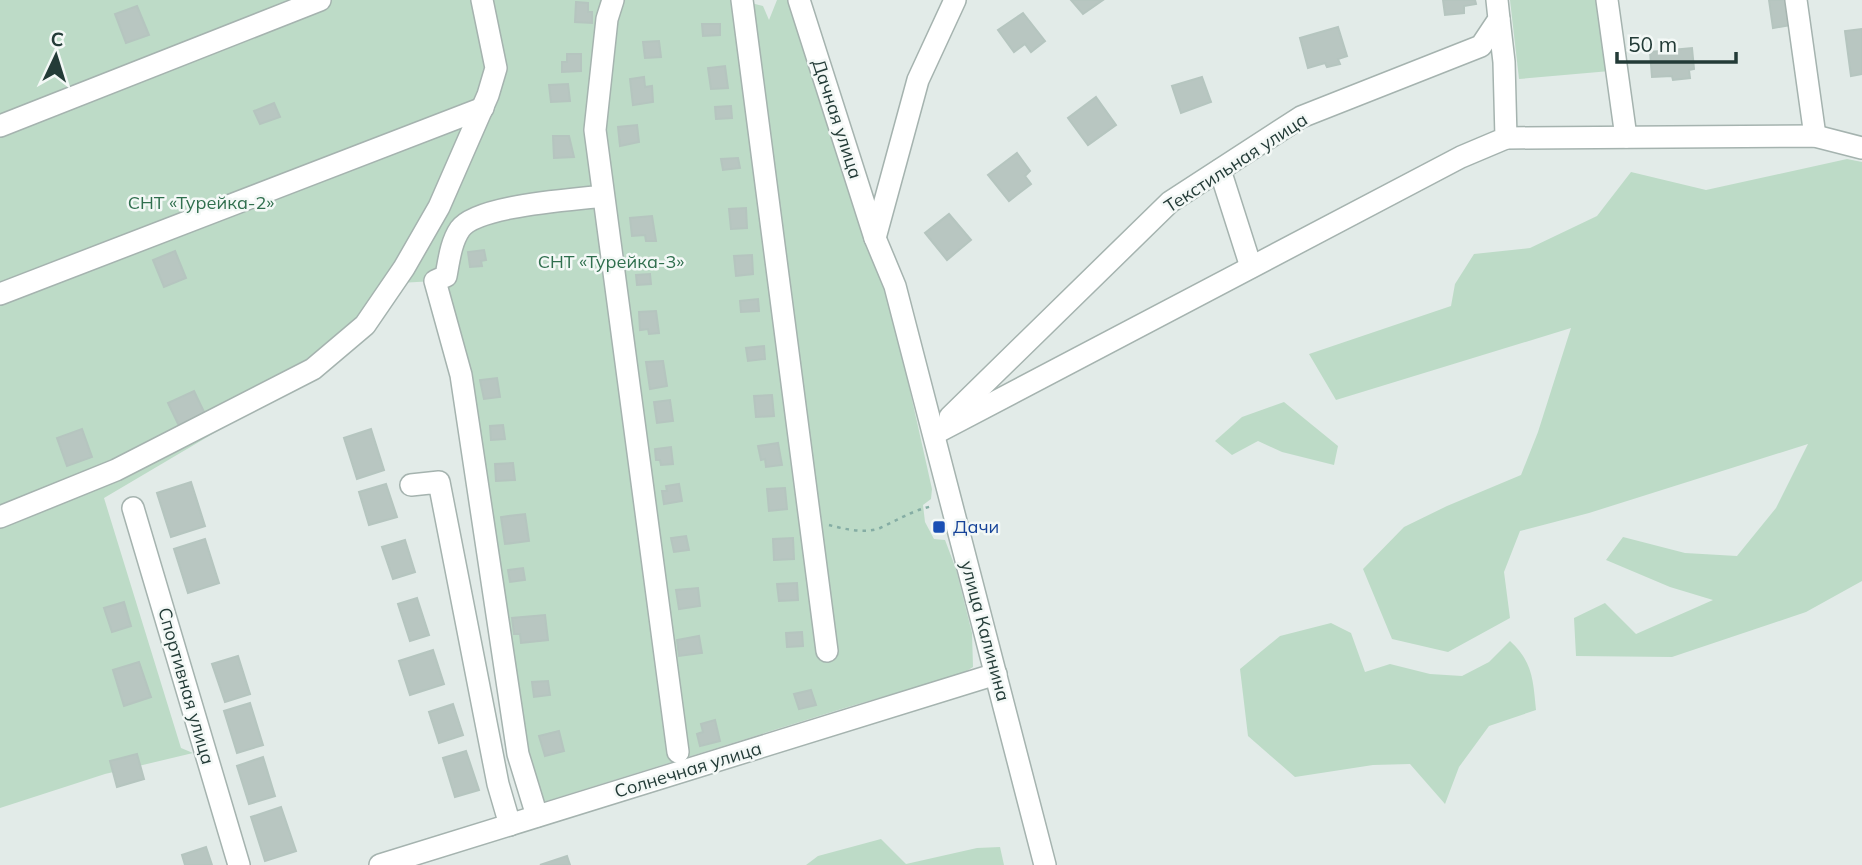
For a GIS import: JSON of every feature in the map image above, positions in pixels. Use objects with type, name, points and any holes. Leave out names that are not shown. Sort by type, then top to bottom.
[{"type":"street","points":[[0,126],[320,0]]},
{"type":"street","points":[[0,517],[116,470],[313,369],[365,325],[404,268],[439,207],[482,108],[496,68],[483,0]]},
{"type":"street","points":[[613,0],[607,19],[595,130],[678,752]]},
{"type":"street","points":[[742,0],[827,651]]},
{"type":"street","name":"Дачная улица","points":[[799,0],[876,238]]},
{"type":"street","points":[[876,238],[918,80],[955,0]]},
{"type":"street","points":[[1607,0],[1626,137]]},
{"type":"street","points":[[1796,0],[1815,136]]},
{"type":"street","points":[[1497,10],[1504,62],[1506,138]]},
{"type":"street","name":"Текстильная улица","points":[[933,434],[1170,202],[1301,117],[1481,46],[1497,10]]},
{"type":"street","points":[[0,294],[482,108]]},
{"type":"street","points":[[933,434],[1461,158],[1506,138],[1815,136],[1862,148]]},
{"type":"street","points":[[1220,170],[1251,267]]},
{"type":"street","points":[[537,817],[518,754],[461,375],[435,281],[446,276],[454,242],[461,227],[473,218],[499,210],[603,196]]},
{"type":"street","name":"улица Калинина","points":[[876,238],[895,286],[1045,865]]},
{"type":"street","points":[[411,485],[439,482],[498,784],[510,825]]},
{"type":"street","name":"Спортивная улица","points":[[134,508],[239,865]]},
{"type":"street","name":"Солнечная улица","points":[[380,865],[996,674]]},
{"type":"path","points":[[810,517],[849,530],[877,529],[909,513],[938,506]]},
{"type":"green space","points":[[0,0],[751,0],[751,3],[763,6],[769,20],[777,0],[790,0],[877,243],[932,489],[931,499],[923,505],[925,522],[934,539],[945,540],[956,569],[972,633],[973,667],[962,674],[534,805],[435,281],[399,283],[307,378],[104,498],[181,748],[193,753],[105,774],[0,808]]},
{"type":"green space","points":[[1510,0],[1606,0],[1610,71],[1519,79]]},
{"type":"green space","points":[[1847,159],[1862,162],[1862,581],[1806,612],[1672,657],[1576,656],[1574,618],[1605,603],[1636,634],[1713,600],[1670,587],[1606,560],[1623,537],[1685,553],[1737,556],[1776,508],[1808,444],[1589,513],[1520,531],[1504,572],[1510,618],[1448,652],[1392,639],[1363,569],[1404,527],[1521,475],[1538,432],[1571,328],[1336,400],[1309,354],[1451,306],[1455,284],[1474,254],[1530,248],[1597,216],[1631,172],[1706,190]]},
{"type":"green space","points":[[1284,402],[1338,446],[1334,465],[1282,452],[1258,441],[1232,455],[1215,441],[1242,417]]},
{"type":"green space","points":[[1331,623],[1351,633],[1365,672],[1390,664],[1430,674],[1462,676],[1489,662],[1510,641],[1528,664],[1536,710],[1489,726],[1459,767],[1445,804],[1410,764],[1373,765],[1295,777],[1248,736],[1240,669],[1280,636]]},
{"type":"green space","points":[[881,839],[906,864],[977,848],[1000,847],[1004,865],[806,865],[818,856]]},
{"type":"building","points":[[1071,0],[1103,0],[1083,14]]},
{"type":"building","points":[[1443,0],[1475,0],[1476,4],[1464,6],[1464,13],[1445,15]]},
{"type":"building","points":[[1769,0],[1786,0],[1791,25],[1773,28]]},
{"type":"building","points":[[576,2],[588,3],[588,12],[592,12],[592,23],[575,22]]},
{"type":"building","points":[[137,6],[149,35],[126,43],[115,14]]},
{"type":"building","points":[[1023,13],[1045,41],[1031,52],[1025,44],[1014,52],[998,30]]},
{"type":"building","points":[[702,24],[720,24],[720,35],[703,36]]},
{"type":"building","points":[[1338,27],[1347,56],[1338,59],[1340,64],[1327,67],[1325,63],[1308,68],[1300,38]]},
{"type":"building","points":[[1862,29],[1862,74],[1851,76],[1845,31]]},
{"type":"building","points":[[659,41],[661,57],[645,58],[643,42]]},
{"type":"building","points":[[1692,48],[1694,69],[1689,70],[1690,78],[1673,80],[1672,76],[1652,77],[1650,52]]},
{"type":"building","points":[[567,54],[581,54],[581,71],[562,72],[562,62],[567,62]]},
{"type":"building","points":[[725,66],[728,88],[711,89],[708,68]]},
{"type":"building","points":[[644,77],[645,87],[652,86],[653,102],[633,105],[630,79]]},
{"type":"building","points":[[1202,77],[1211,102],[1181,113],[1172,86]]},
{"type":"building","points":[[568,84],[570,101],[551,102],[549,85]]},
{"type":"building","points":[[1096,97],[1116,125],[1088,145],[1068,118]]},
{"type":"building","points":[[274,103],[280,117],[260,124],[254,111]]},
{"type":"building","points":[[731,106],[732,118],[716,119],[715,107]]},
{"type":"building","points":[[637,125],[639,142],[620,146],[618,127]]},
{"type":"building","points":[[553,136],[569,136],[574,157],[554,158]]},
{"type":"building","points":[[1017,153],[1030,171],[1025,176],[1031,184],[1009,201],[988,175]]},
{"type":"building","points":[[738,158],[740,168],[723,170],[721,159]]},
{"type":"building","points":[[746,208],[747,228],[731,229],[729,209]]},
{"type":"building","points":[[949,214],[971,240],[947,260],[925,233]]},
{"type":"building","points":[[652,216],[656,241],[646,241],[645,235],[632,236],[630,218]]},
{"type":"building","points":[[484,250],[486,260],[481,261],[482,266],[470,267],[468,252]]},
{"type":"building","points":[[175,251],[186,278],[164,287],[153,260]]},
{"type":"building","points":[[752,255],[753,274],[736,276],[734,256]]},
{"type":"building","points":[[650,274],[651,284],[637,285],[636,275]]},
{"type":"building","points":[[758,299],[759,311],[741,312],[740,301]]},
{"type":"building","points":[[656,311],[659,333],[649,334],[648,329],[640,330],[639,312]]},
{"type":"building","points":[[764,346],[765,359],[748,361],[746,348]]},
{"type":"building","points":[[663,361],[667,386],[650,389],[646,362]]},
{"type":"building","points":[[497,378],[500,397],[484,399],[480,380]]},
{"type":"building","points":[[194,391],[205,414],[179,426],[168,403]]},
{"type":"building","points":[[772,395],[774,416],[756,417],[754,396]]},
{"type":"building","points":[[670,400],[673,421],[657,423],[654,402]]},
{"type":"building","points":[[503,425],[505,439],[491,440],[490,426]]},
{"type":"building","points":[[82,429],[92,457],[67,466],[57,438]]},
{"type":"building","points":[[371,429],[384,470],[357,479],[344,438]]},
{"type":"building","points":[[778,443],[782,465],[766,467],[765,459],[761,460],[758,446]]},
{"type":"building","points":[[671,447],[673,464],[661,465],[660,460],[656,460],[655,449]]},
{"type":"building","points":[[513,463],[515,480],[496,481],[495,464]]},
{"type":"building","points":[[191,482],[205,526],[171,537],[157,493]]},
{"type":"building","points":[[386,484],[397,517],[369,525],[359,492]]},
{"type":"building","points":[[679,484],[682,501],[664,504],[662,491],[667,491],[666,486]]},
{"type":"building","points":[[785,488],[787,509],[769,511],[767,489]]},
{"type":"building","points":[[525,514],[529,541],[505,544],[501,517]]},
{"type":"building","points":[[686,536],[689,550],[674,552],[671,538]]},
{"type":"building","points":[[793,538],[794,559],[774,560],[773,539]]},
{"type":"building","points":[[205,539],[219,583],[188,593],[174,549]]},
{"type":"building","points":[[405,540],[415,572],[393,579],[382,547]]},
{"type":"building","points":[[523,568],[525,580],[510,582],[508,570]]},
{"type":"building","points":[[797,583],[798,600],[779,601],[777,584]]},
{"type":"building","points":[[698,588],[700,606],[679,609],[676,590]]},
{"type":"building","points":[[417,598],[429,635],[410,641],[398,604]]},
{"type":"building","points":[[124,602],[131,626],[112,632],[104,608]]},
{"type":"building","points":[[545,615],[548,640],[521,643],[520,634],[514,634],[512,618]]},
{"type":"building","points":[[802,632],[803,646],[787,647],[786,633]]},
{"type":"building","points":[[699,636],[702,653],[679,656],[677,640]]},
{"type":"building","points":[[433,650],[444,684],[410,695],[399,661]]},
{"type":"building","points":[[238,656],[250,694],[225,702],[212,664]]},
{"type":"building","points":[[139,662],[151,697],[124,706],[113,670]]},
{"type":"building","points":[[548,681],[550,695],[534,697],[532,682]]},
{"type":"building","points":[[811,690],[816,705],[799,709],[794,694]]},
{"type":"building","points":[[250,703],[263,745],[237,753],[224,711]]},
{"type":"building","points":[[453,704],[463,735],[439,743],[429,712]]},
{"type":"building","points":[[715,720],[720,741],[700,746],[697,734],[703,732],[701,724]]},
{"type":"building","points":[[559,731],[564,751],[545,756],[539,736]]},
{"type":"building","points":[[466,751],[479,790],[455,797],[443,758]]},
{"type":"building","points":[[137,754],[144,779],[117,787],[110,761]]},
{"type":"building","points":[[263,757],[275,796],[249,804],[237,766]]},
{"type":"building","points":[[281,807],[296,851],[265,861],[251,817]]},
{"type":"building","points":[[206,847],[212,865],[185,865],[182,855]]},
{"type":"building","points":[[567,856],[570,865],[540,865]]},
{"type":"place","name":"Дачи","points":[[939,527]]},
{"type":"park label","name":"СНТ «Турейка-2»","points":[[201,203]]},
{"type":"park label","name":"СНТ «Турейка-3»","points":[[611,262]]}]
